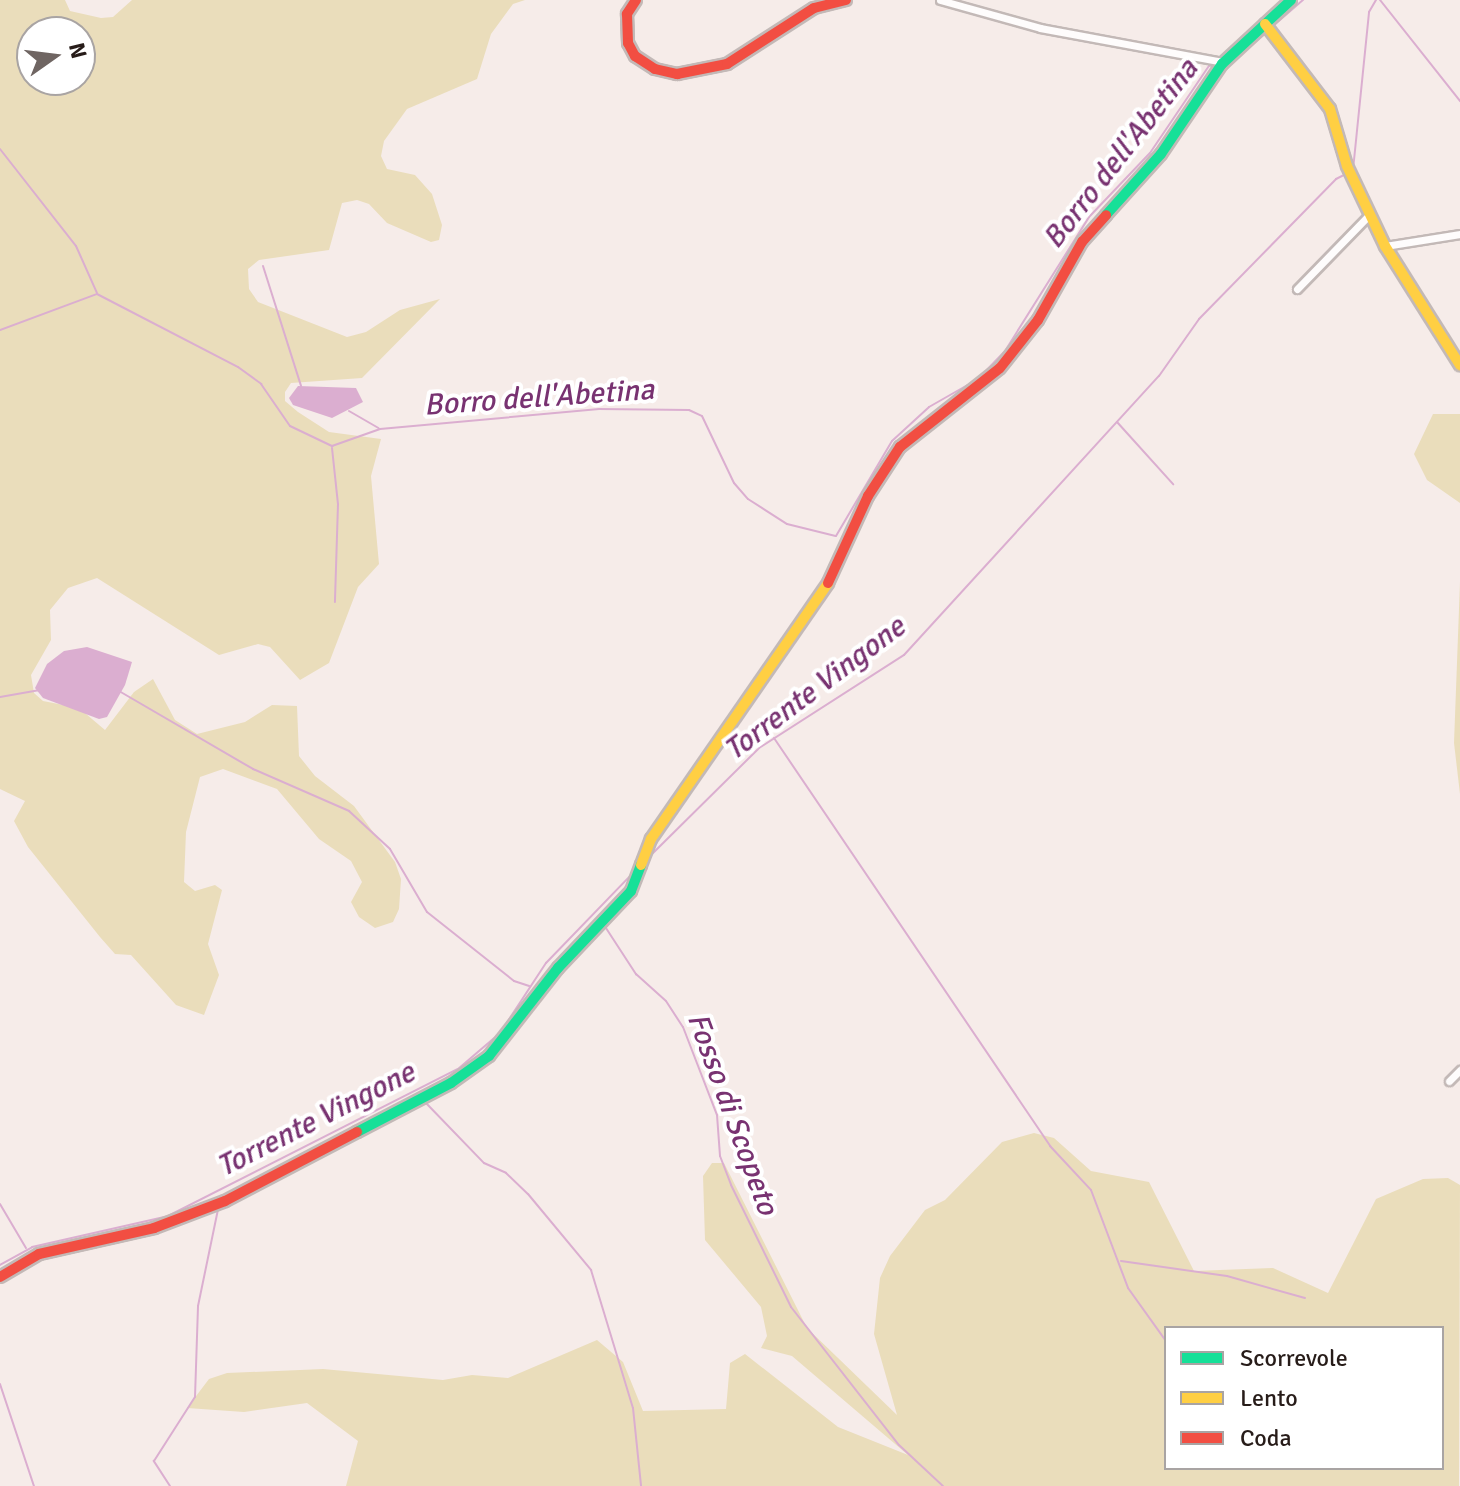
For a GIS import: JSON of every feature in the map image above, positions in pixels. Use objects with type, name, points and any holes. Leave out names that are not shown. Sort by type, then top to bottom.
[{"type":"street","points":[[636,0],[627,14],[628,43],[635,56],[655,69],[677,74],[727,64],[814,8],[846,0]]},
{"type":"street","points":[[940,0],[1040,28],[1224,62]]},
{"type":"street","points":[[0,1277],[39,1254],[154,1228],[219,1203],[451,1083],[489,1056],[631,891],[646,852],[829,581],[868,496],[900,447],[1000,368],[1038,320],[1082,242],[1161,154],[1224,62],[1291,0]]},
{"type":"street","points":[[1265,24],[1330,109],[1347,166],[1385,246],[1460,365]]},
{"type":"street","points":[[1297,289],[1370,214]]},
{"type":"street","points":[[1385,246],[1460,234]]},
{"type":"street","points":[[1449,1081],[1460,1070]]},
{"type":"shaded area","points":[[0,0],[65,0],[70,11],[92,16],[16,16],[16,96],[96,96],[96,17],[113,17],[132,0],[525,0],[513,4],[491,34],[477,79],[407,109],[384,141],[381,156],[387,169],[415,175],[432,194],[442,225],[439,240],[431,242],[387,223],[369,204],[357,200],[342,203],[329,250],[259,260],[248,269],[249,289],[258,302],[347,337],[366,332],[400,310],[440,299],[362,378],[291,383],[285,392],[285,401],[329,432],[381,439],[371,476],[379,564],[358,587],[329,663],[300,680],[270,647],[258,644],[219,655],[97,578],[68,588],[50,610],[51,640],[31,675],[34,693],[43,701],[79,708],[105,730],[134,692],[153,679],[175,720],[197,734],[245,722],[272,705],[297,706],[299,756],[315,776],[354,806],[395,862],[401,879],[399,909],[393,922],[375,928],[359,917],[351,902],[362,882],[351,861],[319,839],[277,789],[223,769],[200,777],[186,832],[184,882],[195,891],[215,885],[222,890],[208,944],[219,975],[204,1015],[176,1005],[131,955],[115,954],[100,937],[28,847],[14,821],[25,801],[0,789]]},
{"type":"shaded area","points":[[298,386],[356,388],[363,402],[332,418],[293,405],[289,398]]},
{"type":"shaded area","points":[[1433,414],[1460,414],[1460,503],[1427,480],[1414,454]]},
{"type":"shaded area","points":[[1460,582],[1460,794],[1454,743]]},
{"type":"shaded area","points":[[87,647],[132,662],[125,685],[107,717],[99,719],[43,698],[35,688],[47,664],[64,651]]},
{"type":"shaded area","points":[[1034,1133],[1054,1138],[1091,1171],[1149,1182],[1194,1271],[1273,1268],[1328,1293],[1376,1199],[1423,1179],[1448,1178],[1460,1185],[1459,1486],[346,1486],[358,1441],[307,1403],[244,1412],[187,1408],[209,1379],[227,1373],[323,1369],[443,1380],[472,1375],[508,1378],[597,1340],[623,1362],[643,1411],[726,1409],[730,1363],[745,1354],[838,1427],[908,1455],[792,1356],[761,1348],[767,1336],[761,1307],[705,1240],[703,1176],[712,1163],[724,1163],[807,1328],[897,1415],[874,1334],[880,1278],[890,1256],[925,1210],[945,1200],[1002,1142]]},
{"type":"waterway","name":"Borro dell'Abetina","points":[[1273,26],[1303,0]]},
{"type":"waterway","name":"Torrente Vingone","points":[[1353,170],[1369,12],[1376,0]]},
{"type":"waterway","points":[[1380,0],[1460,101]]},
{"type":"waterway","name":"Borro dell'Abetina","points":[[1228,64],[1266,33]]},
{"type":"waterway","name":"Borro dell'Abetina","points":[[332,446],[380,429],[599,409],[689,410],[702,416],[734,483],[748,499],[787,524],[836,536],[892,441],[929,407],[978,379],[1005,351],[1089,217],[1150,153],[1209,66],[1218,65]]},
{"type":"waterway","points":[[0,149],[76,246],[97,293]]},
{"type":"waterway","name":"Torrente Vingone","points":[[649,857],[759,748],[904,655],[1159,376],[1199,319],[1336,179],[1348,173]]},
{"type":"waterway","points":[[263,266],[301,386]]},
{"type":"waterway","name":"Borro dell'Abetina","points":[[0,330],[97,294],[238,367],[261,384],[290,426],[332,446]]},
{"type":"waterway","points":[[349,411],[379,428]]},
{"type":"waterway","points":[[1117,422],[1173,484]]},
{"type":"waterway","points":[[332,448],[338,504],[335,602]]},
{"type":"waterway","points":[[0,697],[38,690]]},
{"type":"waterway","points":[[119,691],[253,769],[349,811],[390,849],[427,912],[514,981],[529,986]]},
{"type":"waterway","points":[[774,738],[1050,1146],[1091,1190],[1128,1288],[1164,1338]]},
{"type":"waterway","name":"Torrente Vingone","points":[[0,1265],[32,1247],[168,1216],[458,1069],[500,1033],[546,963],[633,873]]},
{"type":"waterway","name":"Fosso di Scopeto","points":[[604,925],[636,974],[666,1001],[683,1027],[717,1115],[720,1156],[731,1185],[791,1307],[899,1445],[943,1486]]},
{"type":"waterway","points":[[425,1102],[484,1163],[506,1173],[528,1194],[591,1270],[633,1408],[641,1486]]},
{"type":"waterway","points":[[0,1204],[26,1248]]},
{"type":"waterway","points":[[170,1486],[154,1461],[195,1397],[198,1306],[218,1209]]},
{"type":"waterway","points":[[1121,1261],[1227,1276],[1305,1298]]},
{"type":"waterway","points":[[0,1384],[34,1486]]},
{"type":"traffic: fast","points":[[1106,215],[1161,154],[1222,64],[1291,0]]},
{"type":"traffic: fast","points":[[357,1132],[451,1083],[489,1056],[558,968],[631,891],[641,865]]},
{"type":"traffic: slow","points":[[1265,24],[1330,109],[1347,166],[1385,246],[1460,365]]},
{"type":"traffic: slow","points":[[641,865],[651,839],[828,583]]},
{"type":"traffic: jam","points":[[636,0],[627,14],[628,43],[635,56],[655,69],[677,74],[727,64],[814,8],[846,0]]},
{"type":"traffic: jam","points":[[828,583],[868,496],[900,447],[1000,368],[1038,320],[1082,242],[1106,215]]},
{"type":"traffic: jam","points":[[0,1277],[39,1254],[154,1228],[225,1201],[357,1132]]}]
